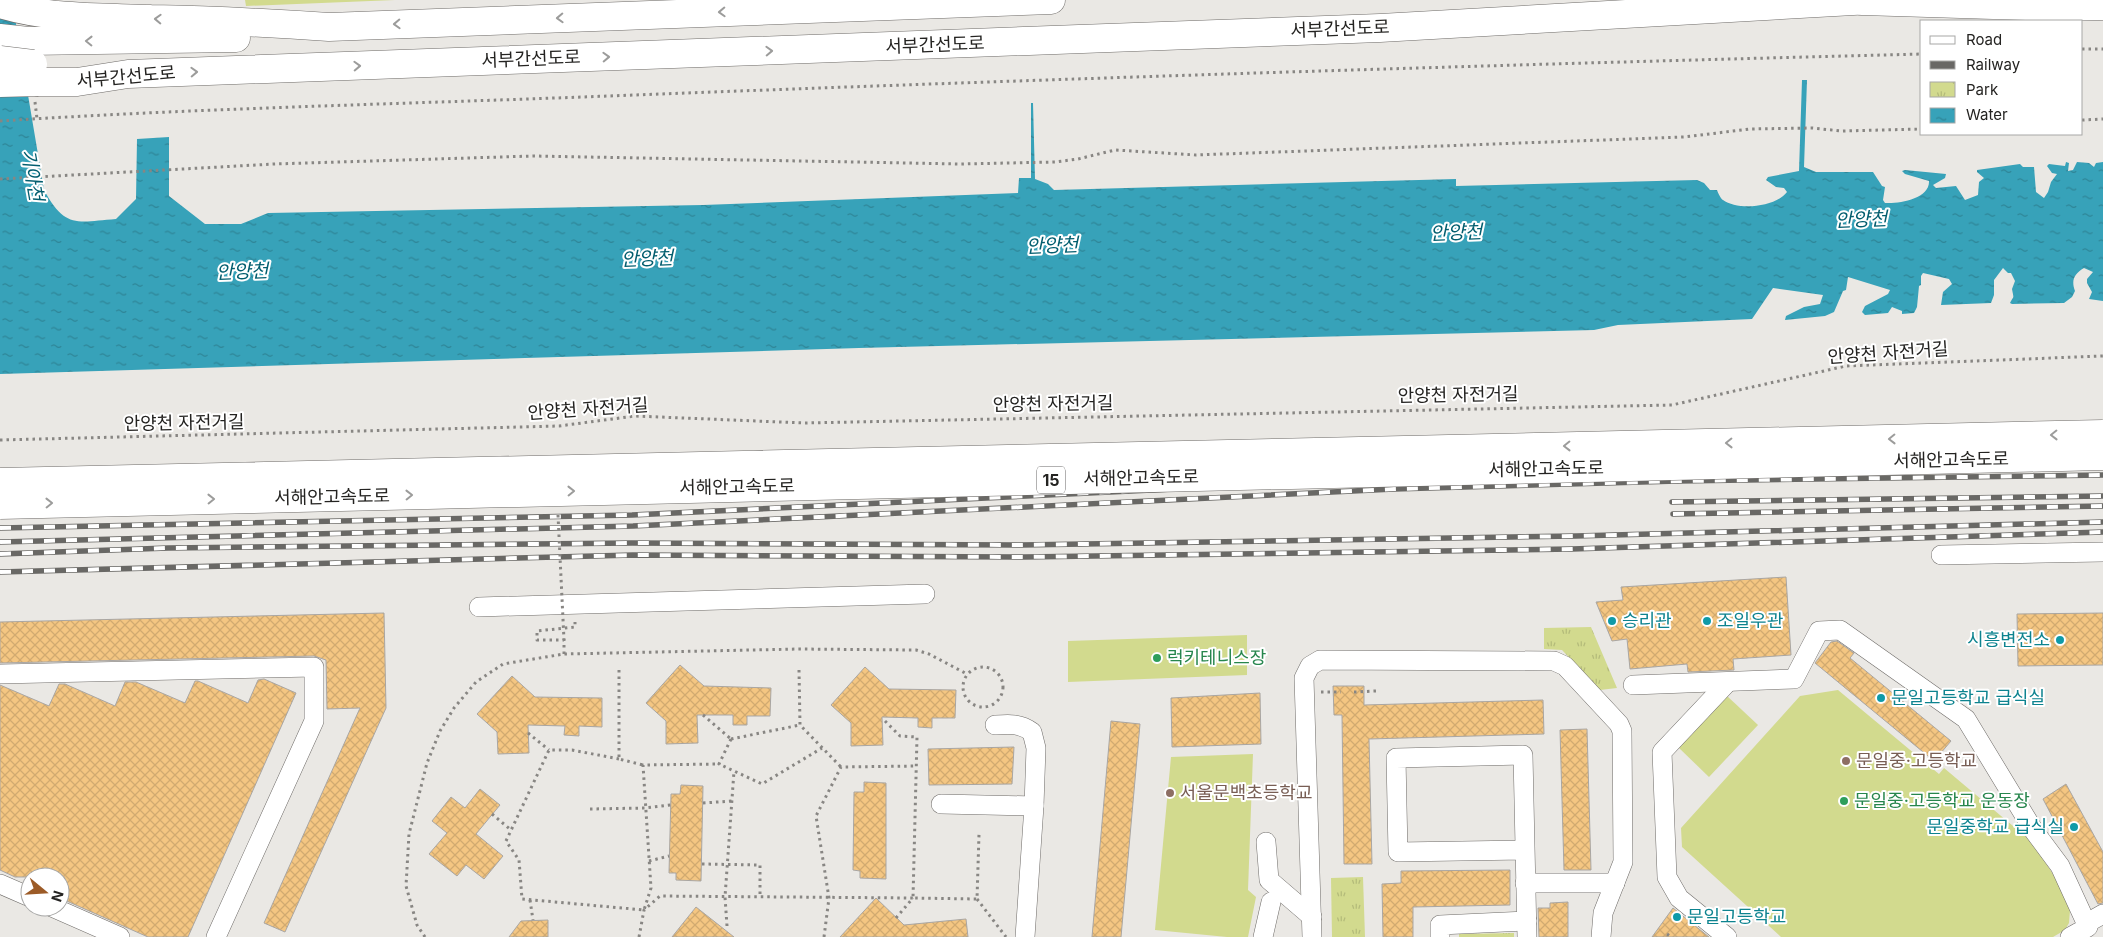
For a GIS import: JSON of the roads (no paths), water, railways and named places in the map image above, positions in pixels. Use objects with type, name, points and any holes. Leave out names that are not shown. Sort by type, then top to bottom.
[{"type":"highway","points":[[10,7],[78,16],[254,22],[329,27],[1051,0]]},
{"type":"highway","name":"서부간선도로","points":[[33,62],[64,64],[128,74],[1380,28],[1866,1],[2103,6]]},
{"type":"highway","points":[[0,60],[33,62],[256,38],[329,27]]},
{"type":"highway","points":[[0,38],[33,62]]},
{"type":"highway","points":[[0,83],[33,62]]},
{"type":"highway","name":"서해안고속도로","points":[[0,482],[2103,434]]},
{"type":"highway","name":"서해안고속도로","points":[[0,505],[2103,456]]},
{"type":"street","points":[[1941,555],[2103,552]]},
{"type":"street","points":[[479,607],[925,594]]},
{"type":"street","points":[[1633,685],[1794,679],[1819,631],[1840,630],[1966,719],[2034,831],[2095,919],[2088,926],[2070,937]]},
{"type":"street","points":[[1312,937],[1304,678],[1310,666],[1320,660],[1548,660],[1565,666],[1619,724],[1622,731],[1623,862],[1603,913],[1601,937]]},
{"type":"street","points":[[0,674],[314,667],[314,721],[216,937]]},
{"type":"street","points":[[1727,937],[1679,898],[1667,878],[1662,752],[1728,682]]},
{"type":"street","points":[[995,724],[1018,724],[1032,732],[1036,748],[1025,937]]},
{"type":"street","points":[[1440,937],[1440,925],[1527,929],[1523,755],[1396,758],[1398,852],[1524,850]]},
{"type":"street","points":[[941,804],[1034,806]]},
{"type":"street","points":[[1266,842],[1269,880],[1312,917]]},
{"type":"street","points":[[1525,883],[1615,883]]},
{"type":"street","points":[[0,884],[20,893]]},
{"type":"street","points":[[1263,937],[1271,902]]},
{"type":"street","points":[[70,915],[120,937]]},
{"type":"water","points":[[0,0],[12,0],[44,190],[59,211],[73,220],[116,219],[136,199],[137,139],[169,137],[169,196],[205,224],[241,224],[268,213],[703,205],[1018,193],[1019,178],[1031,178],[1031,103],[1033,103],[1035,179],[1048,184],[1054,190],[1456,179],[1456,186],[1697,180],[1704,183],[1710,190],[1717,190],[1722,199],[1730,203],[1738,206],[1756,206],[1774,201],[1787,192],[1784,188],[1776,187],[1766,180],[1768,177],[1799,171],[1802,80],[1807,80],[1804,167],[1816,172],[1873,172],[1882,186],[1885,187],[1883,200],[1885,203],[1898,203],[1913,199],[1925,192],[1929,181],[1905,174],[1902,171],[1905,170],[1946,174],[1945,178],[1933,185],[1936,188],[1956,186],[1965,200],[1978,195],[1979,182],[1984,178],[1977,170],[2020,164],[2023,167],[2034,167],[2036,192],[2044,198],[2057,174],[2052,173],[2047,166],[2049,164],[2065,166],[2066,162],[2069,163],[2068,171],[2073,170],[2077,162],[2089,163],[2094,167],[2096,163],[2103,162],[2103,301],[2089,299],[2092,292],[2087,279],[2093,272],[2084,268],[2074,278],[2075,291],[2072,297],[2064,303],[2012,304],[2010,303],[2013,297],[2012,289],[2015,281],[2011,273],[2008,273],[2003,268],[1994,280],[1994,295],[1991,303],[1941,305],[1943,292],[1952,284],[1949,279],[1923,273],[1921,285],[1919,286],[1917,307],[1914,313],[1902,314],[1902,311],[1892,307],[1888,313],[1865,315],[1862,312],[1865,306],[1888,294],[1890,290],[1848,277],[1846,290],[1843,291],[1834,312],[1825,316],[1785,320],[1786,316],[1804,307],[1820,304],[1823,295],[1773,288],[1752,319],[1618,325],[1594,330],[859,348],[0,374]]},
{"type":"railway","points":[[0,528],[632,515],[1399,478],[1677,471],[2103,465]]},
{"type":"railway","points":[[0,542],[633,526],[1394,489],[1678,481],[2103,475]]},
{"type":"railway","points":[[1672,502],[2103,496]]},
{"type":"railway","points":[[1673,514],[2103,506]]},
{"type":"railway","points":[[0,554],[168,548],[632,543],[1021,545],[1576,536],[2103,522]]},
{"type":"railway","points":[[0,572],[633,555],[1024,557],[1572,549],[2103,532]]},
{"type":"place","name":"승리관","points":[[1612,621]]},
{"type":"place","name":"조일우관","points":[[1707,621]]},
{"type":"place","name":"시흥변전소","points":[[2060,640]]},
{"type":"place","name":"럭키테니스장","points":[[1157,658]]},
{"type":"place","name":"문일고등학교 급식실","points":[[1881,698]]},
{"type":"place","name":"문일중·고등학교","points":[[1846,761]]},
{"type":"place","name":"서울문백초등학교","points":[[1170,793]]},
{"type":"place","name":"문일중·고등학교 운동장","points":[[1844,801]]},
{"type":"place","name":"문일중학교 급식실","points":[[2074,827]]},
{"type":"place","name":"문일고등학교","points":[[1677,917]]},
{"type":"water label","name":"기아천","points":[[33,175]]},
{"type":"water label","name":"안양천","points":[[1861,219]]},
{"type":"water label","name":"안양천","points":[[1456,232]]},
{"type":"water label","name":"안양천","points":[[1052,245]]},
{"type":"water label","name":"안양천","points":[[647,258]]},
{"type":"water label","name":"안양천","points":[[242,271]]}]
